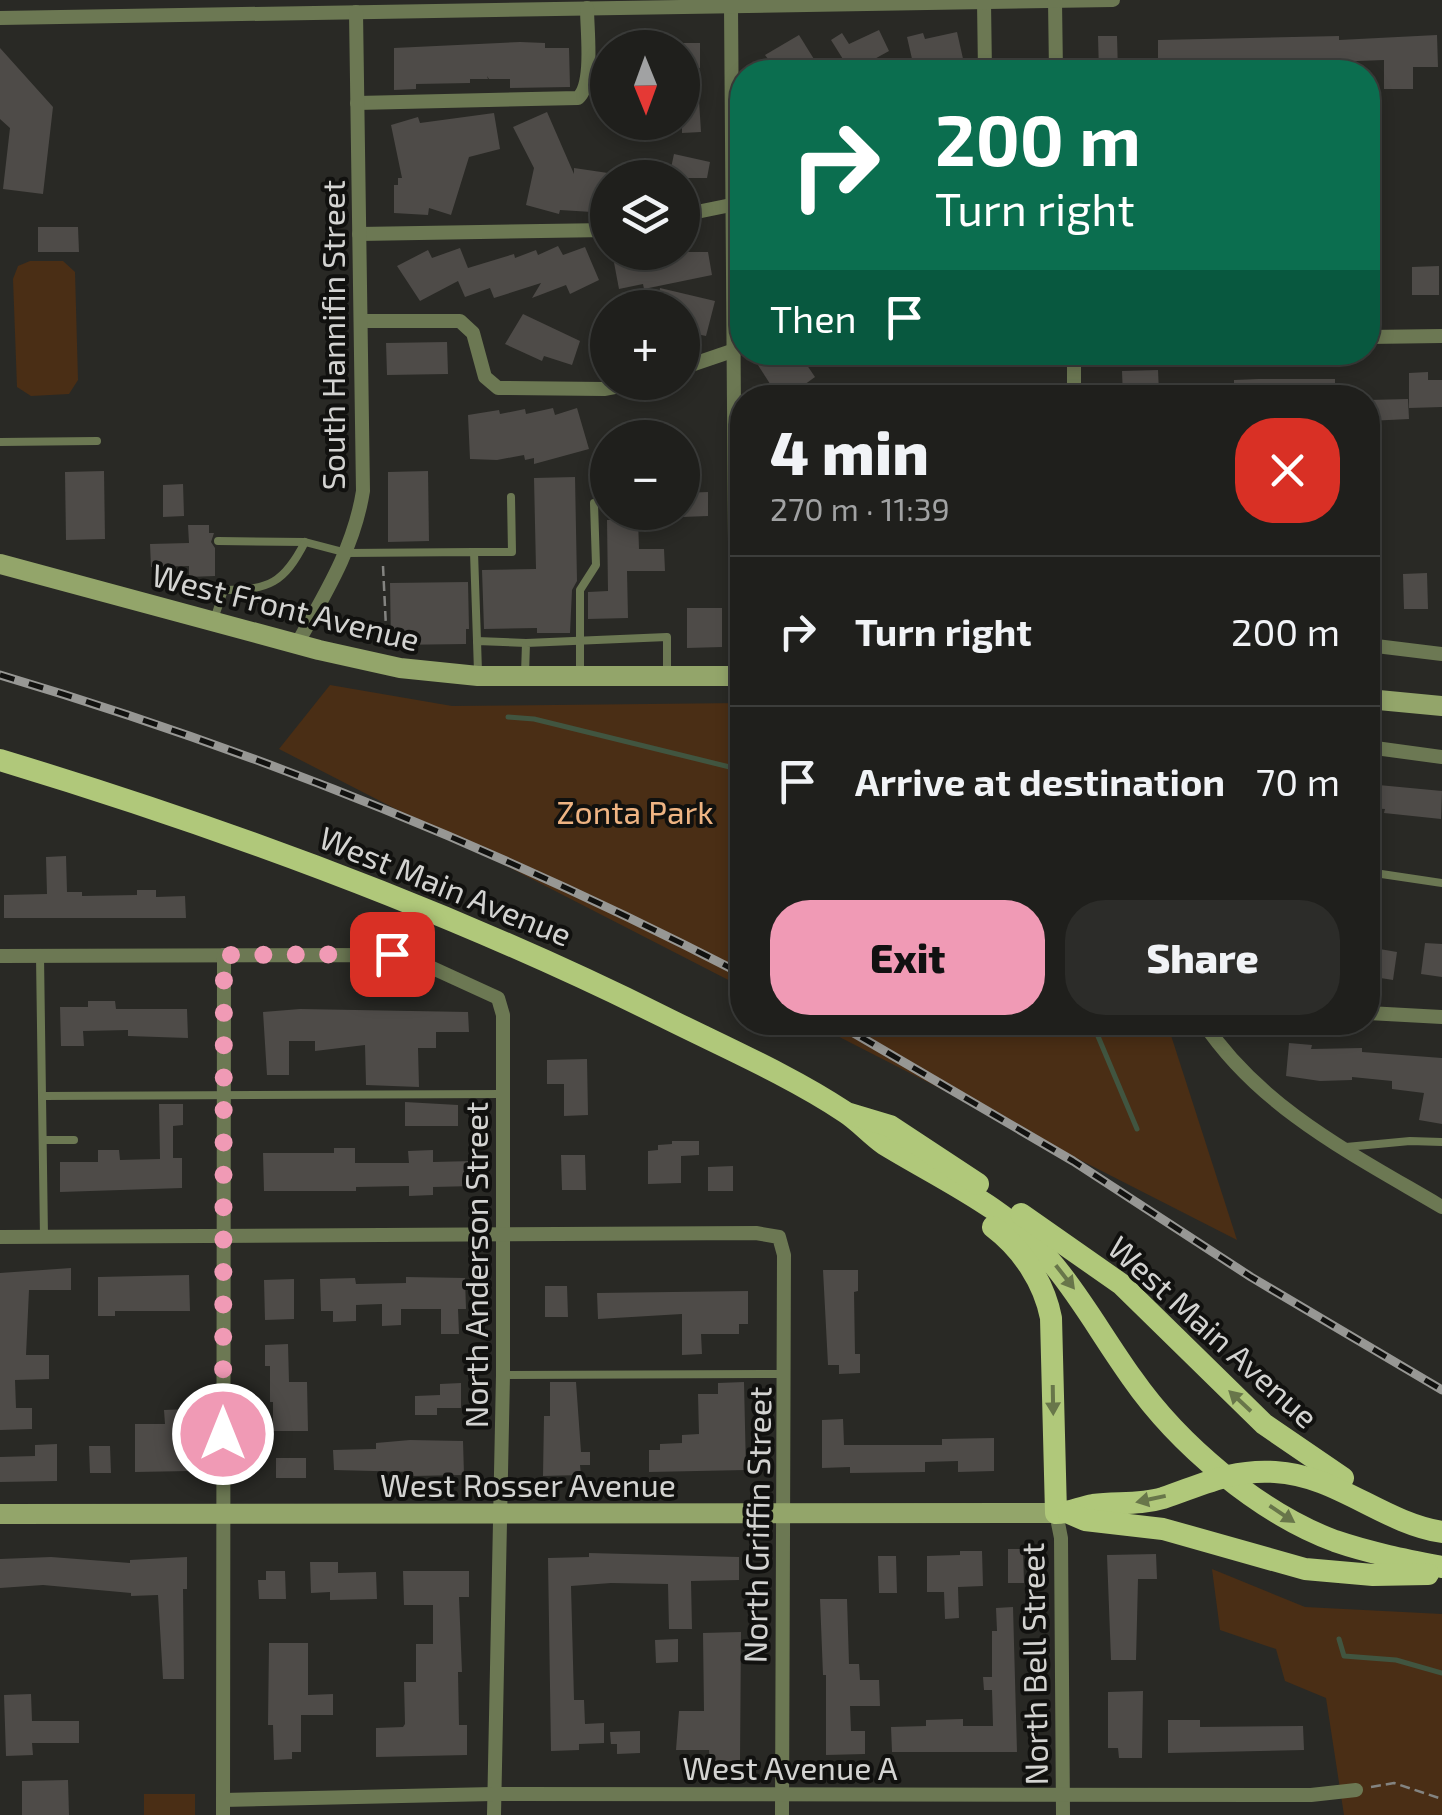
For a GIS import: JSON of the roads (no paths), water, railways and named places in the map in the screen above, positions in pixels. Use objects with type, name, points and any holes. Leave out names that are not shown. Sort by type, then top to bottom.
[{"type":"main road","name":"West Main Avenue","points":[[0,760],[253,844],[461,922],[563,967],[849,1114],[868,1133],[988,1206],[1046,1253],[1068,1279],[1147,1398],[1188,1444],[1226,1476],[1296,1524],[1332,1540],[1442,1570]]},
{"type":"main road","name":"West Main Avenue","points":[[849,1114],[876,1120],[922,1144],[1121,1284],[1152,1311],[1220,1384],[1300,1452],[1367,1491],[1442,1521]]},
{"type":"main road","points":[[904,1156],[1009,1239],[1046,1291],[1051,1318],[1062,1513]]},
{"type":"main road","points":[[1062,1513],[1093,1505],[1150,1501],[1226,1476],[1262,1472],[1303,1476],[1394,1517],[1442,1532]]},
{"type":"main road","points":[[1062,1513],[1092,1521],[1164,1529],[1272,1561],[1322,1571],[1374,1575],[1442,1570]]},
{"type":"street","points":[[0,18],[1113,0]]},
{"type":"street","points":[[1054,1],[1056,60]]},
{"type":"street","points":[[984,2],[985,60]]},
{"type":"street","points":[[358,103],[578,98],[584,94],[588,81],[578,6]]},
{"type":"street","points":[[731,6],[735,60]]},
{"type":"street","name":"South Hannifin Street","points":[[298,644],[347,553],[362,491],[356,12]]},
{"type":"street","points":[[700,211],[730,204]]},
{"type":"street","points":[[359,234],[590,230]]},
{"type":"street","points":[[361,321],[460,321],[473,333],[485,377],[498,388],[590,389]]},
{"type":"street","points":[[1380,338],[1442,336]]},
{"type":"street","points":[[700,362],[730,352]]},
{"type":"street","name":"West Front Avenue","points":[[0,564],[384,665],[478,676],[730,676]]},
{"type":"street","points":[[1380,646],[1442,654]]},
{"type":"street","points":[[1380,700],[1442,706]]},
{"type":"street","points":[[1380,749],[1442,757]]},
{"type":"street","points":[[0,956],[224,955],[223,1807]]},
{"type":"street","name":"North Anderson Street","points":[[224,955],[404,955],[498,998],[503,1015],[503,1375],[494,1815]]},
{"type":"street","points":[[1380,1014],[1442,1017]]},
{"type":"street","points":[[1212,1035],[1232,1064],[1263,1092],[1342,1148],[1442,1207]]},
{"type":"street","points":[[0,1237],[503,1234]]},
{"type":"street","name":"North Griffin Street","points":[[503,1234],[779,1237],[784,1255],[785,1374],[782,1815]]},
{"type":"street","name":"West Rosser Avenue","points":[[0,1514],[1062,1513]]},
{"type":"street","name":"North Bell Street","points":[[1062,1513],[1063,1815]]},
{"type":"street","name":"West Avenue A","points":[[223,1807],[493,1794],[1311,1794],[1356,1790]]},
{"type":"lane","points":[[0,442],[97,441]]},
{"type":"lane","points":[[218,541],[305,542],[347,553],[512,552],[511,497]]},
{"type":"lane","points":[[580,676],[580,590],[596,565],[595,530]]},
{"type":"lane","points":[[213,621],[224,590],[272,586],[292,567],[305,542]]},
{"type":"lane","points":[[474,552],[478,676]]},
{"type":"lane","points":[[477,641],[526,643],[666,637],[667,676]]},
{"type":"lane","points":[[525,676],[526,643]]},
{"type":"lane","points":[[1380,874],[1442,883]]},
{"type":"lane","points":[[40,956],[44,1237]]},
{"type":"lane","points":[[43,1096],[503,1094]]},
{"type":"lane","points":[[43,1140],[74,1140]]},
{"type":"lane","points":[[1342,1148],[1442,1142]]},
{"type":"lane","points":[[503,1375],[785,1374]]},
{"type":"waterway","points":[[508,717],[534,719],[730,767]]},
{"type":"waterway","points":[[1097,1035],[1137,1129]]},
{"type":"waterway","points":[[1339,1639],[1344,1656],[1396,1660],[1442,1673]]},
{"type":"railway","points":[[0,675],[191,736],[378,807],[562,886],[730,968]]},
{"type":"railway","points":[[857,1035],[1073,1161],[1251,1277],[1442,1390]]},
{"type":"park label","name":"Zonta Park","points":[[635,811]]}]
